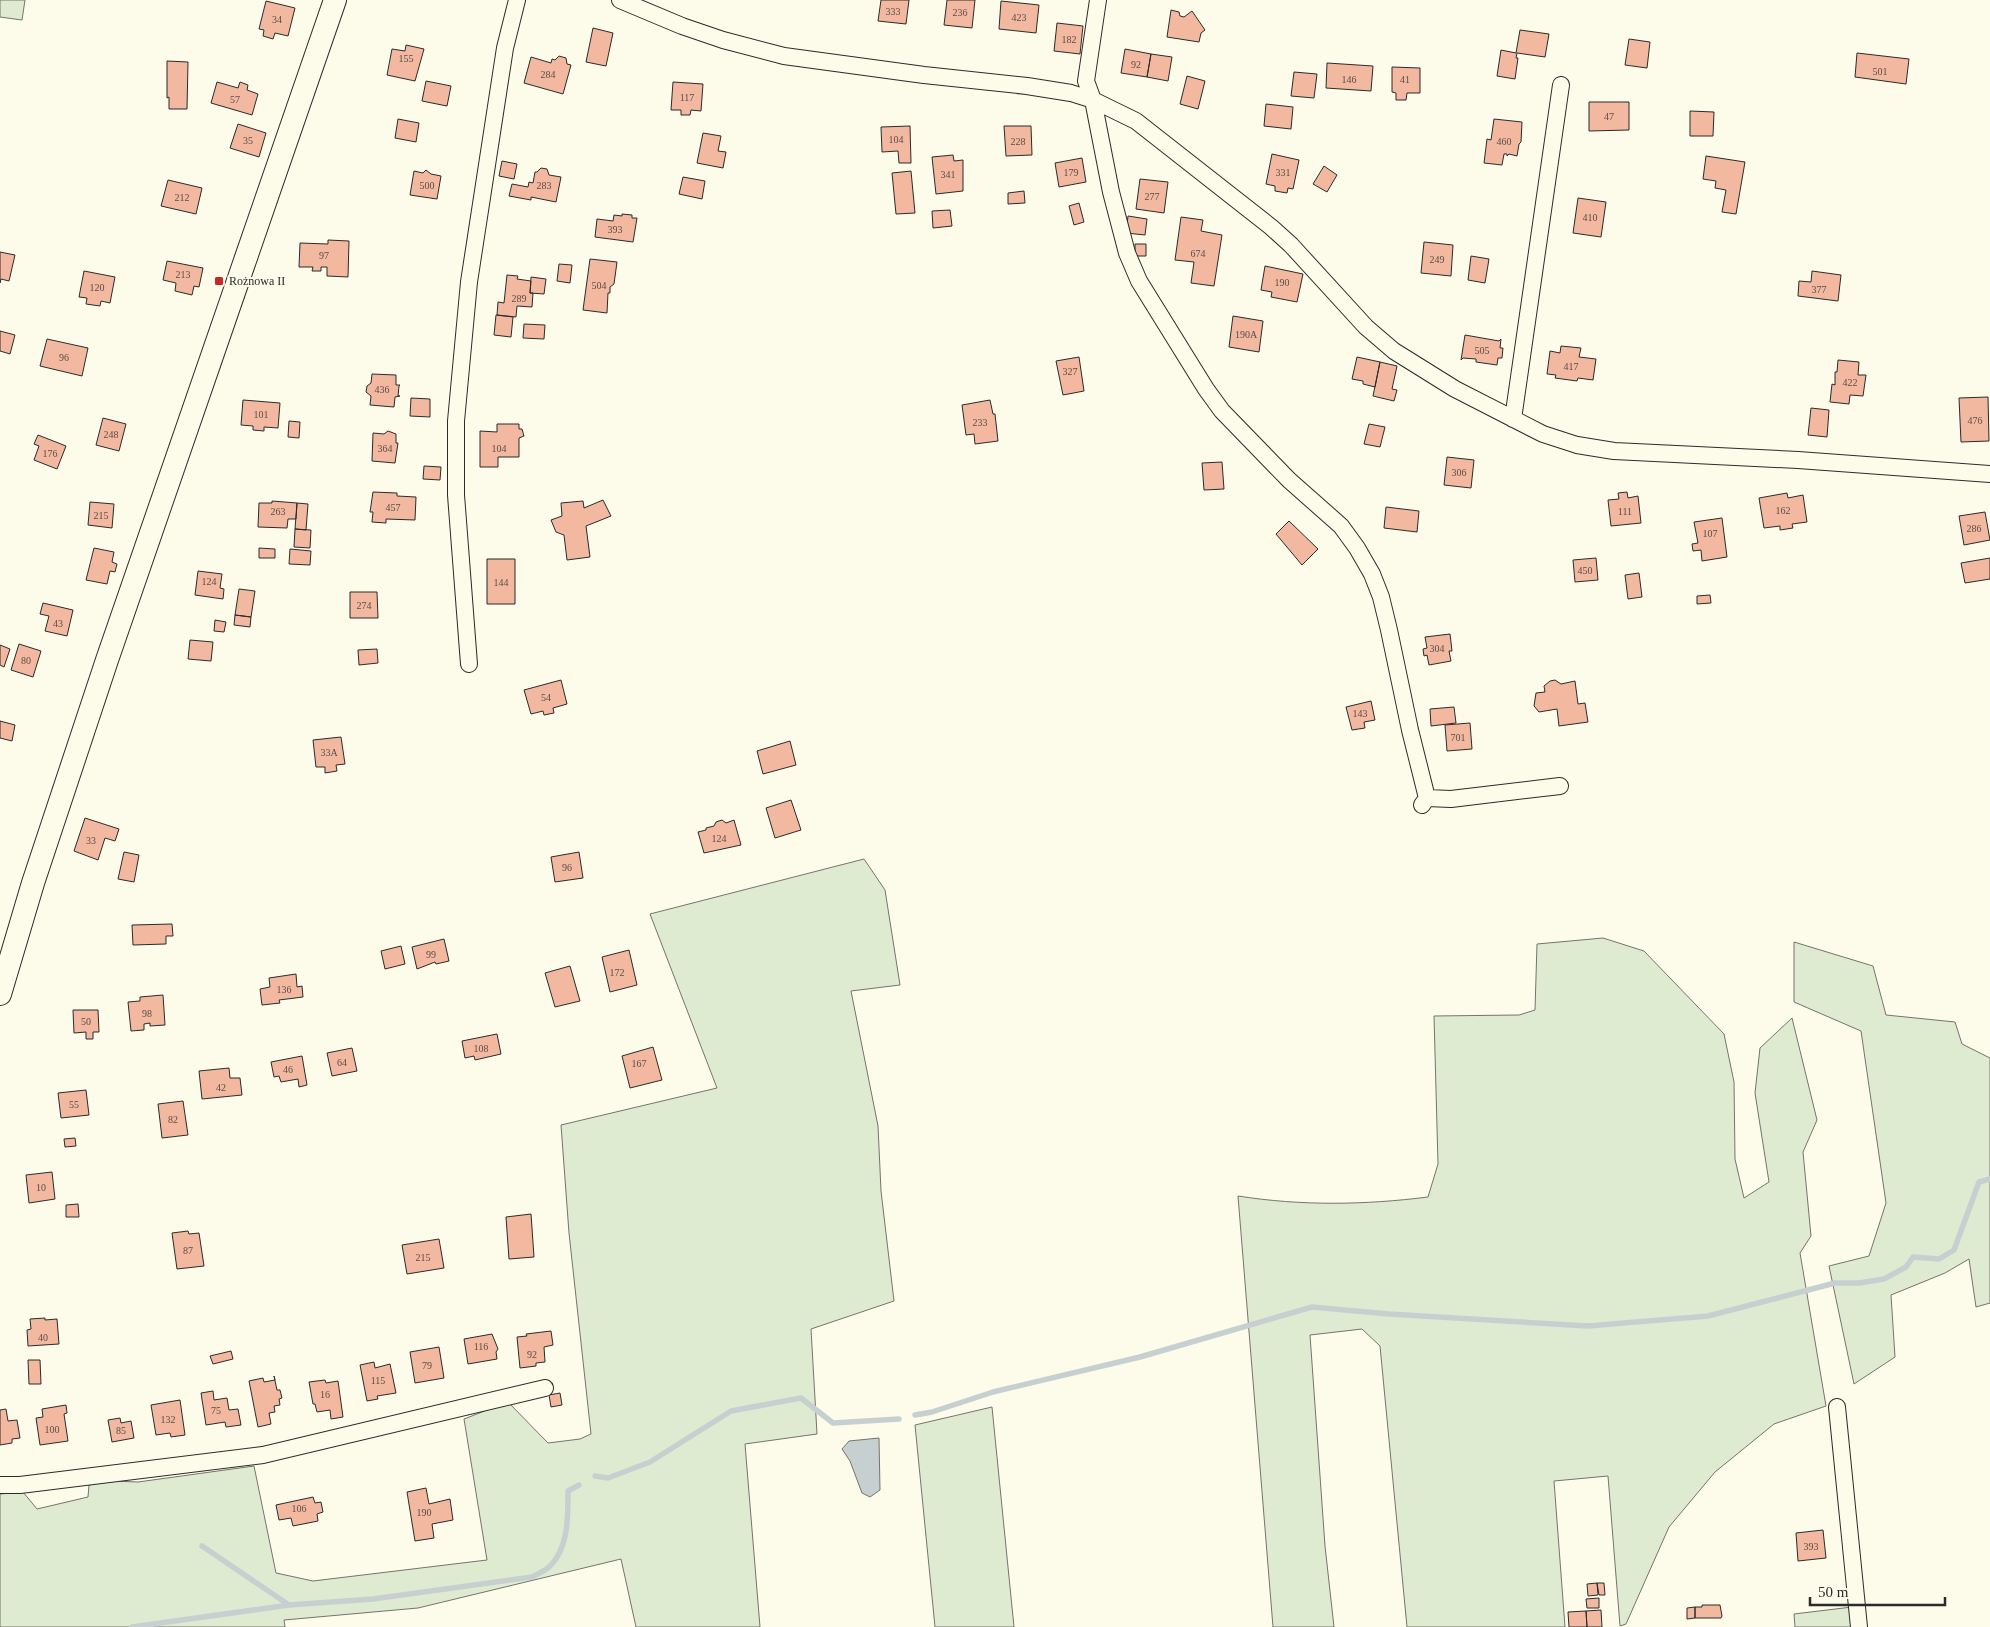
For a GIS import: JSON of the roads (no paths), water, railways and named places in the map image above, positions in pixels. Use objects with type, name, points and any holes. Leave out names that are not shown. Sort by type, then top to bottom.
[{"type":"main road","points":[[0,994],[33,883],[107,660],[335,0]]},
{"type":"street","points":[[469,664],[456,495],[456,421],[469,282],[505,48],[516,0]]},
{"type":"street","points":[[620,0],[682,26],[723,40],[784,56],[924,75],[1027,86],[1071,93],[1093,100],[1136,121],[1243,204],[1291,245],[1366,327],[1394,351],[1436,378],[1543,434],[1577,445],[1614,451],[1798,460],[1990,474]]},
{"type":"street","points":[[1098,0],[1086,81],[1093,100],[1111,192],[1126,253],[1139,281],[1206,389],[1222,411],[1289,480],[1341,526],[1357,548],[1372,574],[1383,606],[1424,801],[1560,786]]},
{"type":"street","points":[[1513,419],[1561,85]]},
{"type":"street","points":[[0,1485],[20,1485],[263,1455],[545,1388]]},
{"type":"street","points":[[1837,1407],[1859,1627]]},
{"type":"waterway","points":[[915,1415],[932,1412],[993,1392],[1140,1357],[1312,1307],[1389,1314],[1588,1326],[1708,1316],[1835,1283],[1859,1283],[1884,1279],[1906,1267],[1913,1257],[1939,1259],[1954,1250],[1979,1182],[1990,1179]]},
{"type":"waterway","points":[[595,1476],[608,1478],[650,1462],[731,1411],[801,1398],[833,1423],[899,1419]]},
{"type":"waterway","points":[[132,1627],[289,1605],[373,1599],[532,1577],[549,1567],[556,1560],[566,1531],[568,1491],[579,1485]]},
{"type":"waterway","points":[[202,1546],[289,1605]]},
{"type":"place","name":"Rożnowa II","points":[[219,281]]}]
